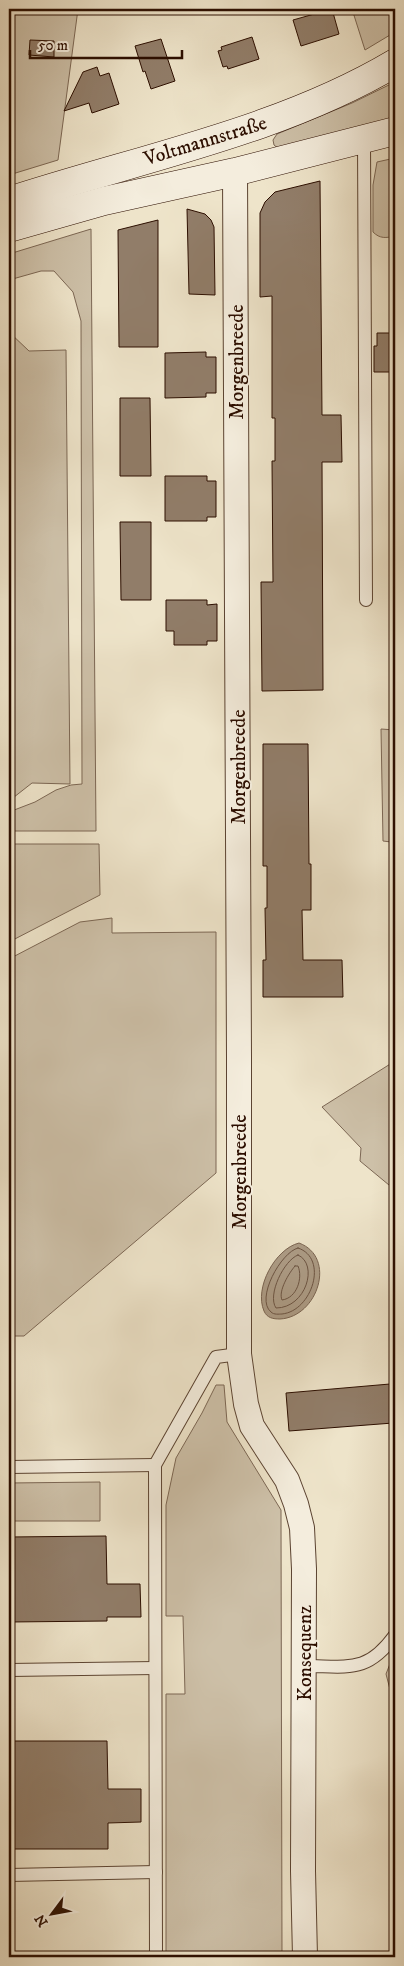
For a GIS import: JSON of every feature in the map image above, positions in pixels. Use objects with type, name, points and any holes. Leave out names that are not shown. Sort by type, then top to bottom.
[{"type":"street","name":"Voltmannstraße","points":[[9,201],[288,114],[350,87],[395,63]]},
{"type":"street","name":"Voltmannstraße","points":[[9,228],[104,201],[235,172],[395,131]]},
{"type":"street","points":[[234,132],[235,172]]},
{"type":"street","points":[[364,139],[381,145],[395,143]]},
{"type":"street","name":"Morgenbreede","points":[[235,172],[239,1358]]},
{"type":"street","name":"Konsequenz","points":[[239,1358],[246,1404],[252,1426],[287,1480],[302,1528],[305,1957]]},
{"type":"lane","points":[[364,139],[366,600]]},
{"type":"lane","points":[[156,1957],[154,1465],[216,1357],[239,1358]]},
{"type":"lane","points":[[9,1467],[154,1465]]},
{"type":"lane","points":[[304,1666],[361,1665],[374,1658],[395,1635]]},
{"type":"lane","points":[[9,1670],[155,1668]]},
{"type":"lane","points":[[9,1875],[156,1872]]},
{"type":"shaded area","points":[[9,9],[78,9],[58,160],[9,175]]},
{"type":"shaded area","points":[[352,9],[395,9],[395,32],[365,50]]},
{"type":"shaded area","points":[[395,82],[395,118],[279,149],[274,145],[273,140],[277,134],[352,103]]},
{"type":"shaded area","points":[[395,158],[395,236],[383,237],[373,232],[373,185],[377,162]]},
{"type":"shaded area","points":[[91,229],[96,831],[9,831],[9,812],[35,802],[56,790],[82,784],[81,321],[73,292],[54,271],[41,271],[9,280],[9,254]]},
{"type":"shaded area","points":[[9,332],[29,351],[66,350],[70,784],[32,783],[9,801]]},
{"type":"shaded area","points":[[381,729],[395,730],[395,853],[391,853],[391,842],[383,841]]},
{"type":"shaded area","points":[[9,844],[99,844],[100,895],[9,942]]},
{"type":"shaded area","points":[[112,918],[112,933],[216,932],[216,1173],[24,1336],[9,1336],[9,959],[80,922]]},
{"type":"shaded area","points":[[395,1061],[395,1190],[360,1161],[361,1148],[322,1107]]},
{"type":"shaded area","points":[[216,1385],[224,1385],[227,1422],[281,1510],[282,1957],[166,1957],[166,1694],[185,1694],[183,1616],[166,1616],[166,1505],[176,1458]]},
{"type":"shaded area","points":[[100,1482],[100,1521],[9,1521],[9,1483]]},
{"type":"shaded area","points":[[395,1651],[395,1702],[393,1701],[386,1674]]},
{"type":"water","points":[[299,1243],[311,1250],[317,1260],[320,1273],[318,1286],[313,1298],[293,1316],[280,1319],[270,1318],[264,1311],[262,1302],[264,1281],[275,1261],[282,1253]]},
{"type":"building","points":[[332,9],[339,34],[301,46],[293,20]]},
{"type":"building","points":[[252,37],[259,59],[228,69],[227,66],[223,67],[218,51],[222,50],[221,47]]},
{"type":"building","points":[[161,39],[175,81],[151,89],[145,71],[143,72],[135,46]]},
{"type":"building","points":[[30,40],[54,41],[54,57],[29,55]]},
{"type":"building","points":[[97,67],[100,76],[109,73],[119,104],[92,113],[89,103],[64,111],[83,72]]},
{"type":"building","points":[[320,181],[322,415],[341,415],[342,462],[322,462],[323,690],[262,691],[261,582],[273,582],[272,461],[275,461],[275,418],[272,418],[272,296],[260,297],[260,213],[265,202],[275,192]]},
{"type":"building","points":[[187,209],[205,214],[211,220],[214,227],[215,295],[189,294]]},
{"type":"building","points":[[158,220],[158,347],[119,347],[118,230]]},
{"type":"building","points":[[377,333],[395,333],[395,357],[390,357],[390,372],[374,372],[374,346],[377,346]]},
{"type":"building","points":[[206,352],[206,357],[216,357],[216,393],[206,393],[206,397],[165,398],[165,353]]},
{"type":"building","points":[[120,398],[150,398],[151,476],[120,476]]},
{"type":"building","points":[[165,476],[207,476],[207,481],[216,481],[216,517],[207,517],[207,521],[165,521]]},
{"type":"building","points":[[120,522],[151,522],[151,600],[121,600]]},
{"type":"building","points":[[166,600],[207,600],[207,605],[217,604],[217,641],[207,641],[207,645],[174,645],[174,631],[166,631]]},
{"type":"building","points":[[263,744],[308,744],[311,910],[302,910],[303,960],[342,960],[343,997],[263,997],[263,960],[266,960],[265,908],[267,908],[267,866],[263,866]]},
{"type":"building","points":[[390,1384],[393,1423],[289,1431],[286,1393]]},
{"type":"building","points":[[106,1536],[107,1584],[140,1584],[141,1617],[107,1617],[107,1621],[9,1622],[9,1537]]},
{"type":"building","points":[[9,1741],[107,1741],[108,1789],[141,1789],[141,1822],[108,1823],[108,1849],[9,1849]]}]
